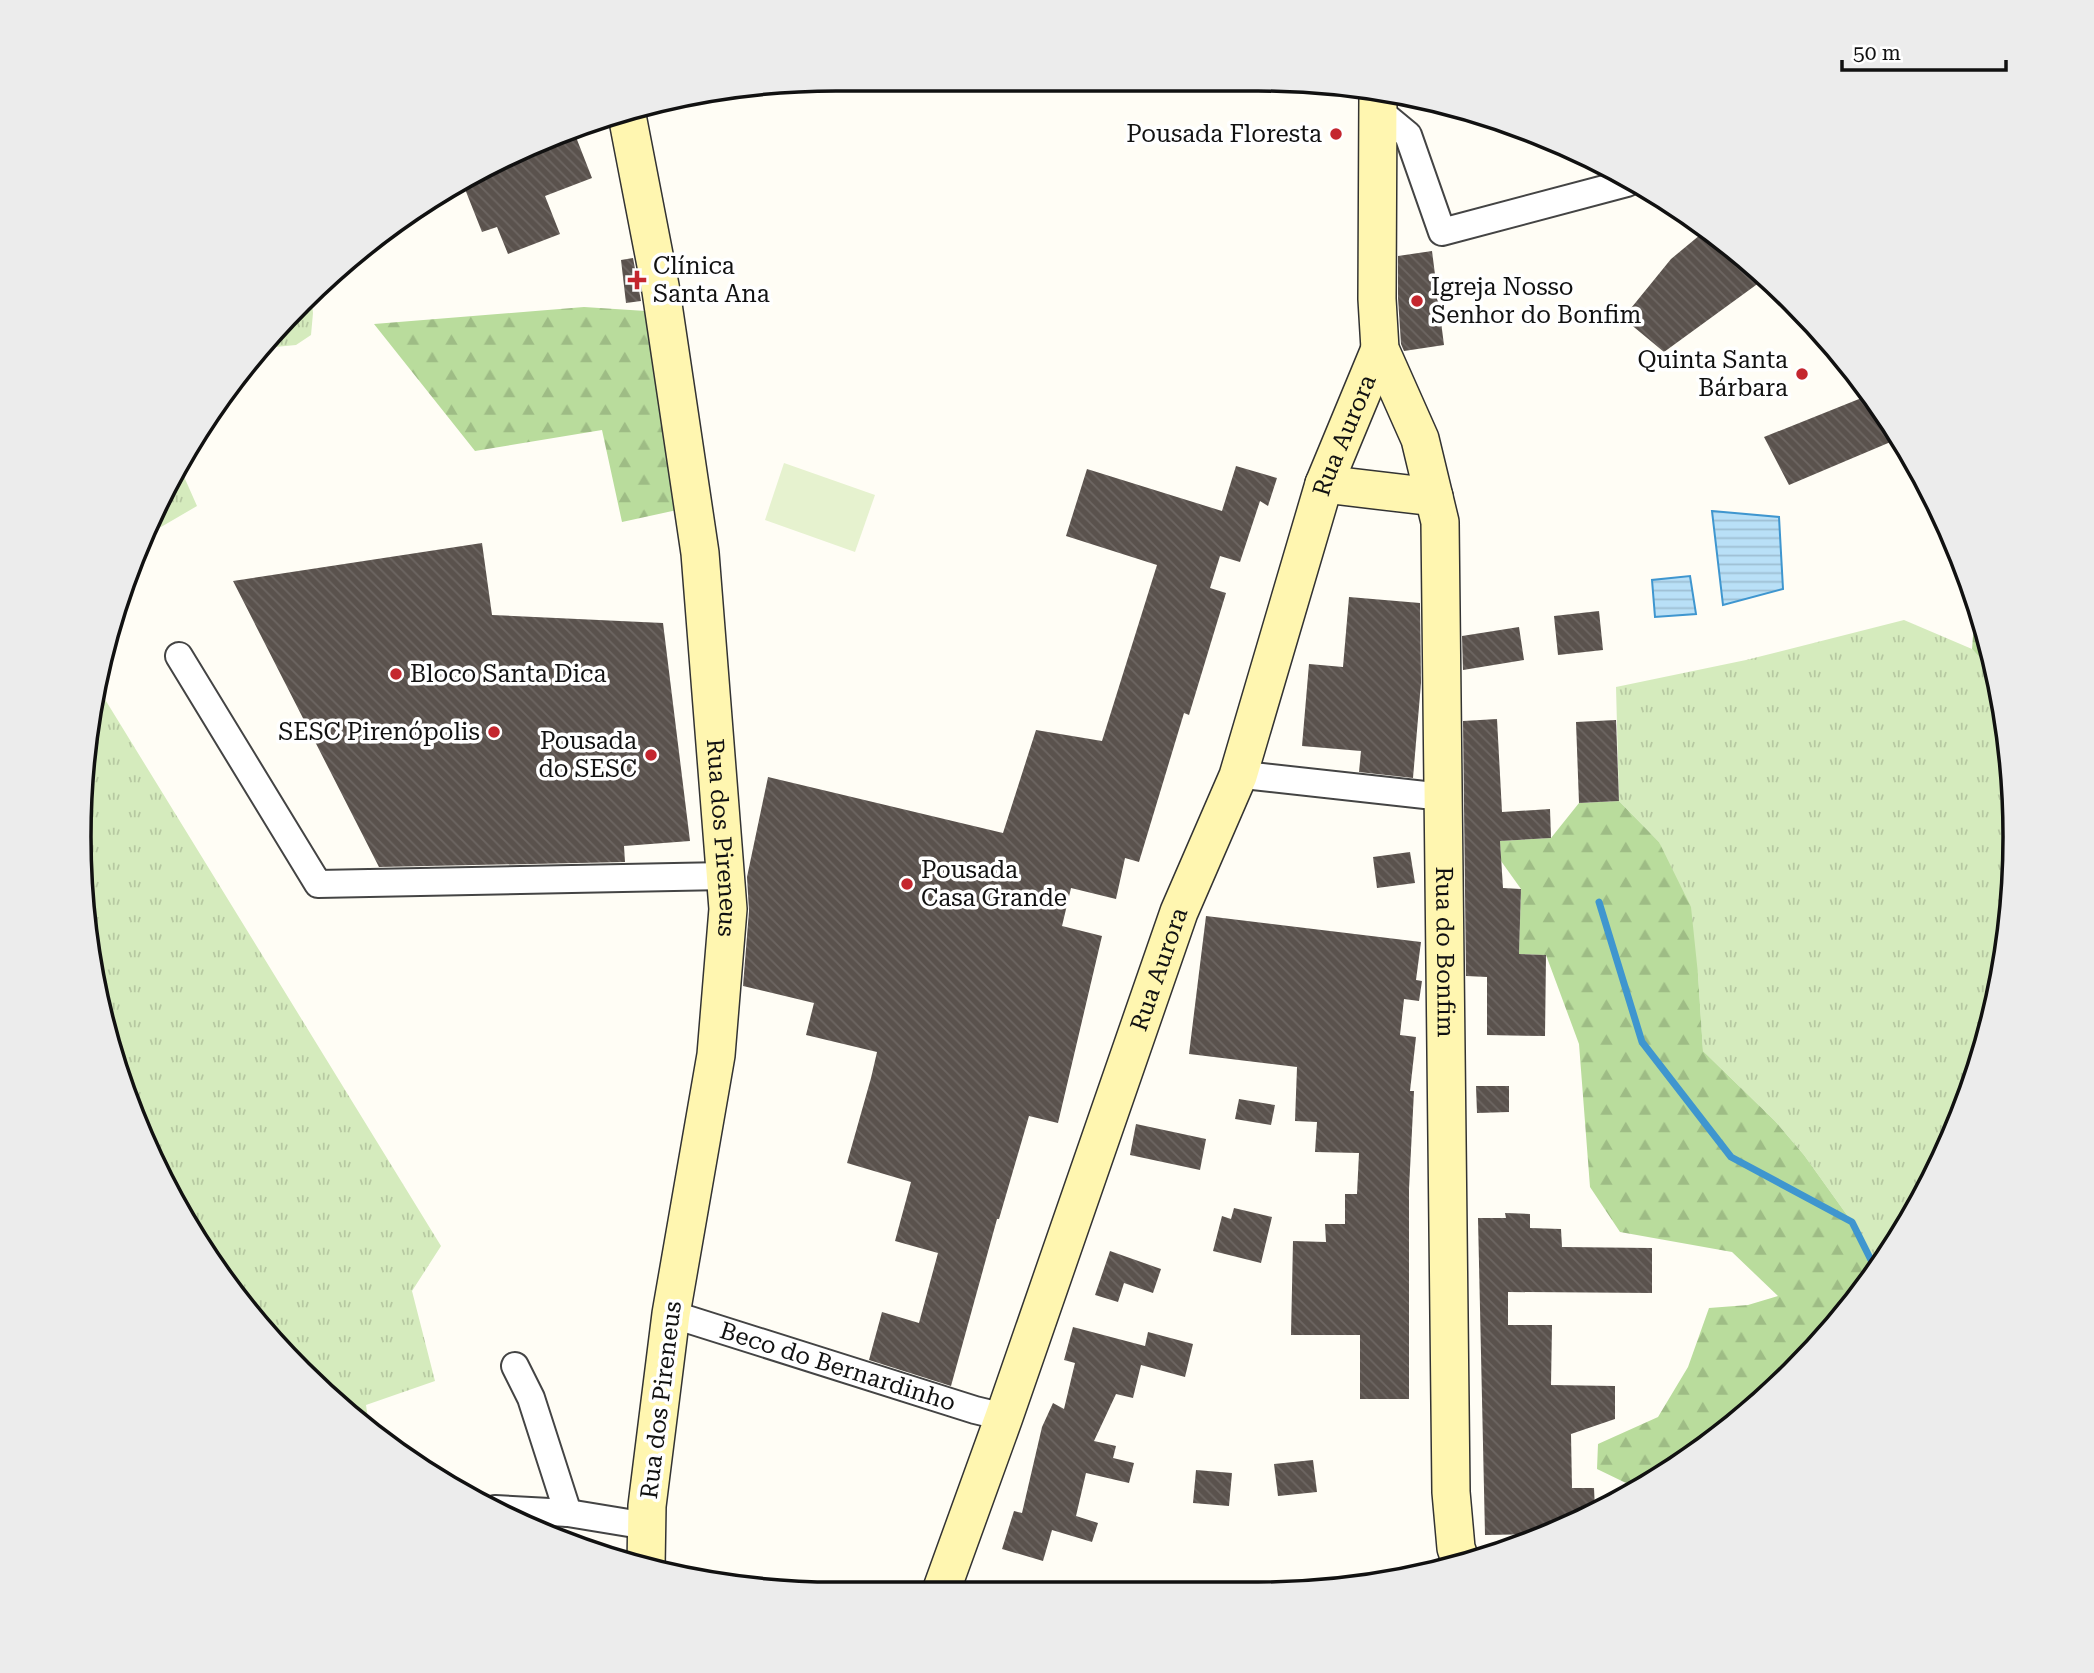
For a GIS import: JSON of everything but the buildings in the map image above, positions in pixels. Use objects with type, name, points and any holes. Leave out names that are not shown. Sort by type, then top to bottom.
[{"type":"main road","points":[[1379,103],[1377,299],[1380,349]]},
{"type":"main road","name":"Rua dos Pireneus","points":[[628,121],[661,291],[701,552],[728,909],[716,1055],[671,1314],[647,1506],[646,1558]]},
{"type":"main road","name":"Rua Aurora","points":[[944,1582],[1179,912],[1238,776],[1324,484],[1380,349]]},
{"type":"main road","name":"Rua do Bonfim","points":[[1380,349],[1420,439],[1440,522],[1451,1492],[1458,1554]]},
{"type":"main road","points":[[1324,484],[1434,496]]},
{"type":"street","points":[[1379,103],[1408,135],[1442,232],[1619,185]]},
{"type":"street","points":[[179,656],[318,884],[725,876]]},
{"type":"street","points":[[1238,776],[1443,797]]},
{"type":"street","name":"Beco do Bernardinho","points":[[671,1314],[1004,1417]]},
{"type":"street","points":[[515,1366],[531,1398],[568,1513]]},
{"type":"street","points":[[519,1510],[568,1513],[647,1526]]},
{"type":"green space","points":[[312,306],[311,335],[296,345],[274,347]]},
{"type":"green space","points":[[584,307],[646,311],[677,510],[622,522],[602,430],[475,451],[374,324]]},
{"type":"green space","points":[[784,463],[875,495],[855,552],[765,520]]},
{"type":"green space","points":[[184,477],[197,506],[158,529]]},
{"type":"green space","points":[[1904,620],[1972,649],[1982,660],[1989,691],[1997,739],[2003,836],[1997,934],[1989,982],[1978,1029],[1946,1122],[1903,1209],[1871,1260],[1852,1222],[1804,1155],[1775,1121],[1703,1051],[1698,974],[1659,842],[1619,801],[1616,687],[1746,660]]},
{"type":"green space","points":[[1973,630],[1982,660],[1972,649]]},
{"type":"green space","points":[[104,698],[441,1246],[412,1291],[435,1381],[366,1405],[367,1415],[309,1364],[245,1290],[191,1209],[148,1122],[116,1029],[97,934],[91,836],[97,739]]},
{"type":"green space","points":[[1619,801],[1659,842],[1691,907],[1703,1051],[1775,1121],[1804,1155],[1852,1222],[1871,1260],[1818,1328],[1785,1364],[1711,1428],[1626,1484],[1597,1469],[1598,1444],[1658,1417],[1688,1367],[1709,1308],[1748,1305],[1778,1296],[1732,1252],[1620,1232],[1590,1187],[1579,1044],[1546,955],[1519,954],[1521,889],[1501,861],[1500,841],[1551,838],[1579,803]]},
{"type":"water","points":[[1712,511],[1779,517],[1783,589],[1723,605]]},
{"type":"water","points":[[1690,576],[1696,614],[1655,617],[1652,580]]},
{"type":"waterway","points":[[1599,902],[1642,1042],[1731,1157],[1852,1222],[1871,1260]]},
{"type":"place","name":"Pousada Floresta","points":[[1336,134]]},
{"type":"place","name":"Clínica Santa Ana","points":[[637,280]]},
{"type":"place","name":"Igreja Nosso Senhor do Bonfim","points":[[1417,301]]},
{"type":"place","name":"Quinta Santa Bárbara","points":[[1802,374]]},
{"type":"place","name":"Bloco Santa Dica","points":[[396,674]]},
{"type":"place","name":"SESC Pirenópolis","points":[[494,732]]},
{"type":"place","name":"Pousada do SESC","points":[[651,755]]},
{"type":"place","name":"Pousada Casa Grande","points":[[907,884]]}]
